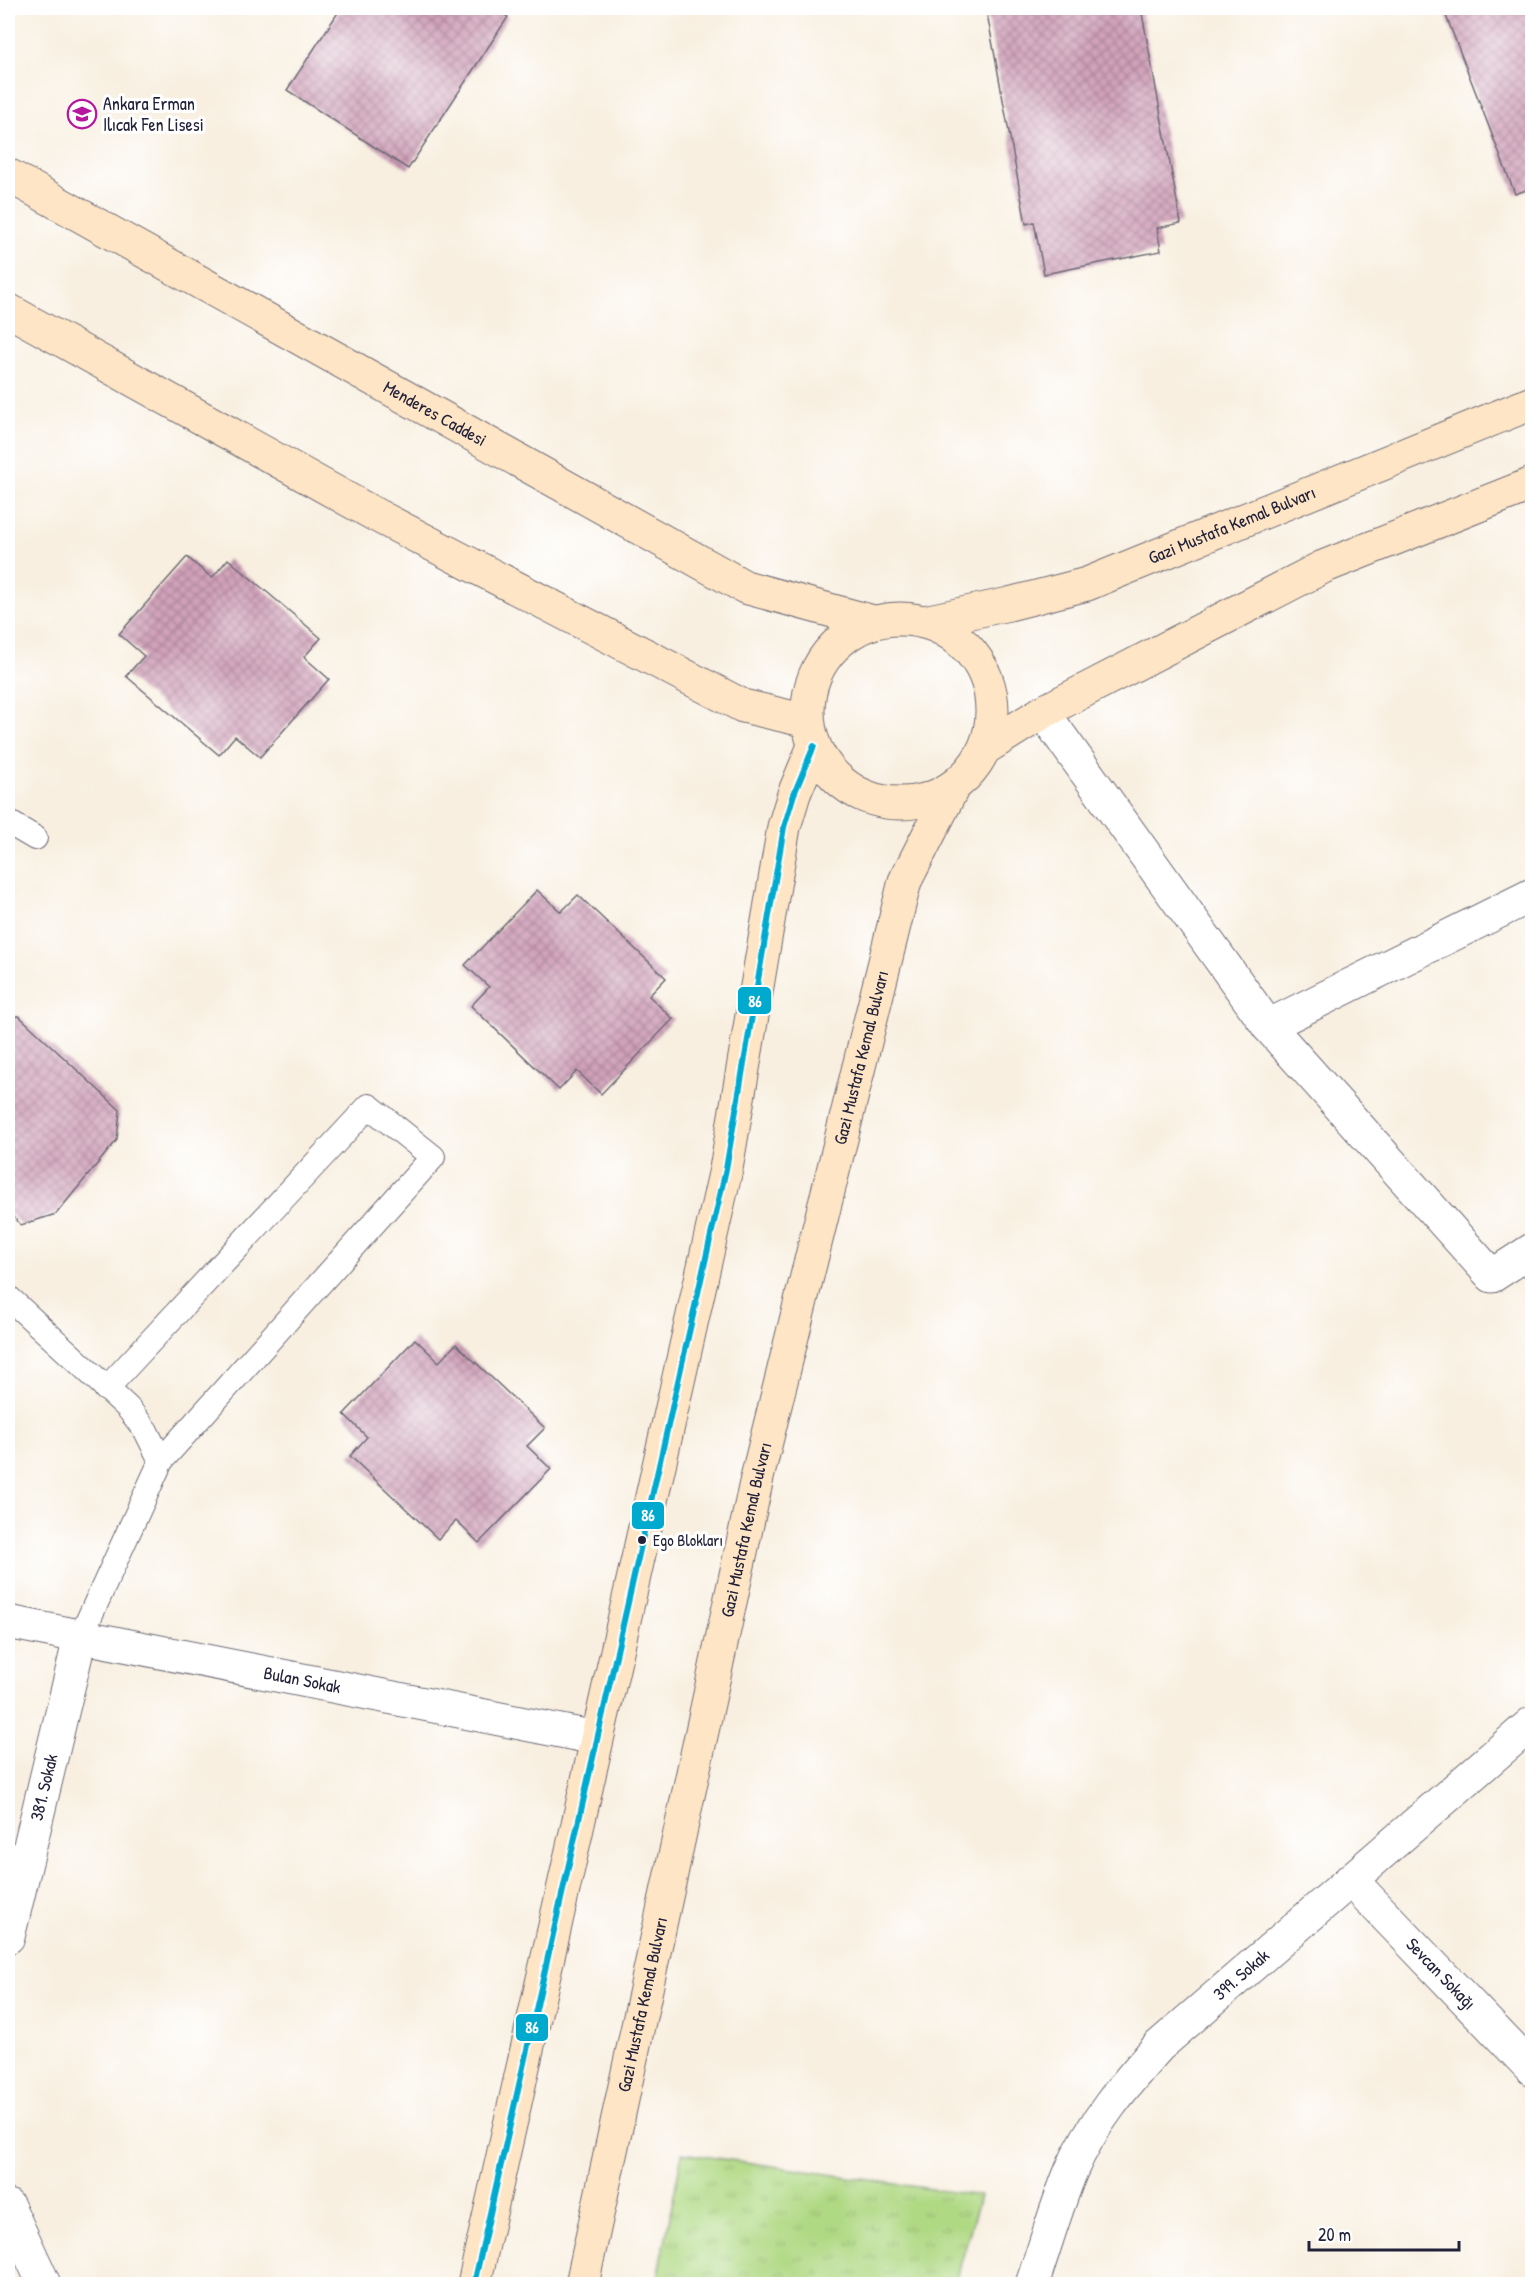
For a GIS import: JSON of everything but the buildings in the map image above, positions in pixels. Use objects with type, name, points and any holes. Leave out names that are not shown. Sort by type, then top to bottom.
[{"type":"main road","name":"Menderes Caddesi","points":[[8,175],[745,588],[873,622]]},
{"type":"main road","points":[[8,310],[374,514],[743,706],[811,733],[827,768],[845,786],[872,800],[900,804],[929,799],[953,787],[973,769],[987,747],[993,720],[992,696],[984,672],[971,651],[950,632],[924,622],[898,618],[873,622],[850,633],[830,650],[816,671],[809,695],[811,733],[784,827],[726,1169],[474,2284]]},
{"type":"main road","name":"Gazi Mustafa Kemal Bulvarı","points":[[924,622],[1087,584],[1533,403]]},
{"type":"main road","points":[[987,747],[1043,712],[1323,567],[1533,484]]},
{"type":"main road","name":"Gazi Mustafa Kemal Bulvarı","points":[[582,2284],[758,1478],[905,881],[953,787]]},
{"type":"street","points":[[1043,712],[1268,1026],[1492,1276],[1533,1250]]},
{"type":"street","points":[[1268,1026],[1533,895]]},
{"type":"street","name":"Bulan Sokak","points":[[8,1622],[596,1738]]},
{"type":"street","name":"381. Sokak","points":[[8,1937],[80,1638]]},
{"type":"street","name":"399. Sokak","points":[[1032,2284],[1071,2170],[1117,2096],[1159,2046],[1533,1723]]},
{"type":"street","name":"Sevcan Sokağı","points":[[1351,1880],[1533,2069]]},
{"type":"street","points":[[8,2206],[44,2284]]},
{"type":"lane","points":[[8,822],[35,838]]},
{"type":"lane","points":[[80,1638],[161,1461],[433,1157],[369,1106],[106,1389]]},
{"type":"lane","points":[[8,1296],[128,1408],[146,1431],[161,1461]]},
{"type":"green space","points":[[682,2153],[980,2196],[955,2284],[657,2284]]},
{"type":"transit line","name":"86","points":[[474,2284],[726,1169],[784,827],[794,794],[814,746]]},
{"type":"place","name":"Ankara Erman Ilıcak Fen Lisesi","points":[[82,114]]},
{"type":"place","name":"Ego Blokları","points":[[642,1540]]}]
